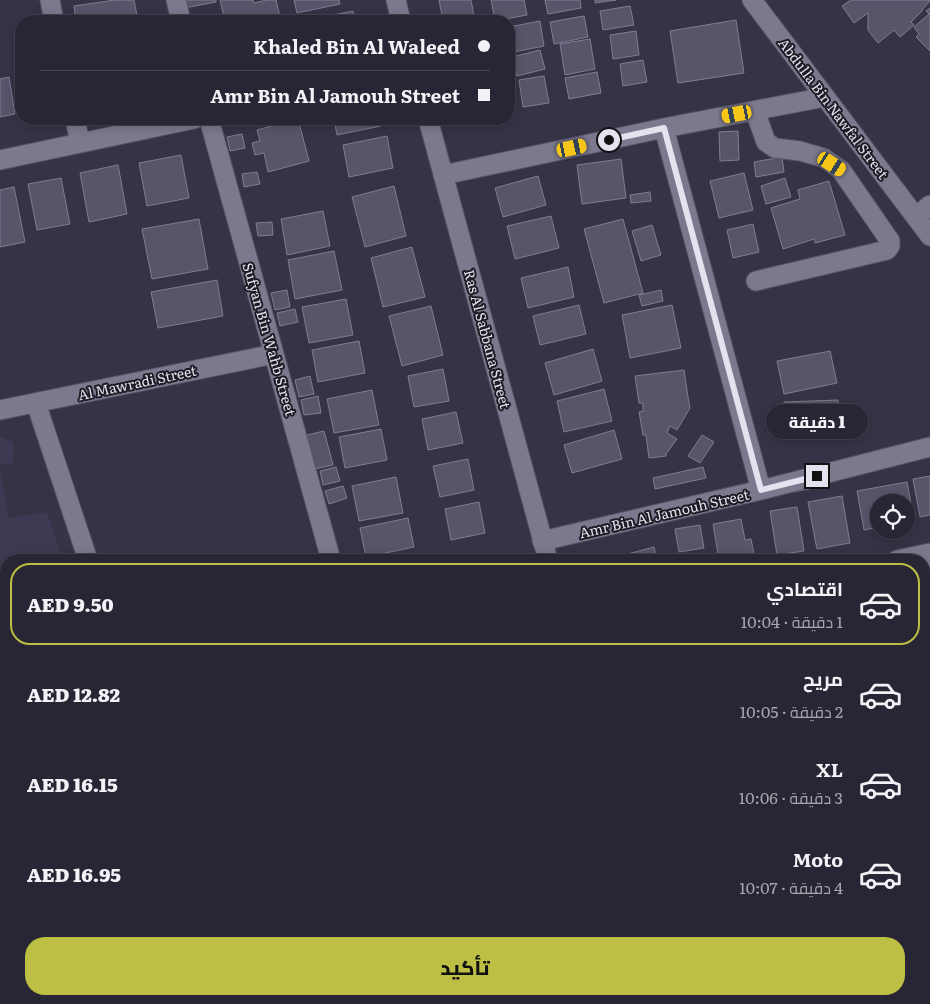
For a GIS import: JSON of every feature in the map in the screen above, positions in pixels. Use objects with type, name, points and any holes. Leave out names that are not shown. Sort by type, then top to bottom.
[{"type":"street","points":[[50,0],[53,15]]},
{"type":"street","points":[[176,0],[180,15]]},
{"type":"street","points":[[396,0],[400,15]]},
{"type":"street","name":"Abdulla Bin Nawfal Street","points":[[752,0],[930,236]]},
{"type":"street","points":[[443,175],[664,128],[825,97]]},
{"type":"street","points":[[755,111],[766,142],[775,148],[800,151],[824,158],[841,170],[890,241],[890,246],[887,250],[756,281]]},
{"type":"street","points":[[76,125],[80,143]]},
{"type":"street","points":[[0,160],[166,125]]},
{"type":"street","name":"Sufyan Bin Wahb Street","points":[[210,125],[329,554]]},
{"type":"street","name":"Ras Al Sabbana Street","points":[[430,125],[546,554]]},
{"type":"street","points":[[664,128],[761,490]]},
{"type":"street","points":[[916,217],[930,205]]},
{"type":"street","name":"Al Mawradi Street","points":[[0,410],[274,354]]},
{"type":"street","points":[[36,403],[86,554]]},
{"type":"street","name":"Amr Bin Al Jamouh Street","points":[[542,540],[761,490],[930,447]]},
{"type":"shaded area","points":[[0,436],[13,442],[13,463],[0,465]]},
{"type":"shaded area","points":[[0,468],[9,518],[47,512],[61,554],[0,554]]},
{"type":"building","points":[[115,0],[134,0],[137,15],[75,15],[74,6]]},
{"type":"building","points":[[183,0],[216,0],[216,2],[184,8]]},
{"type":"building","points":[[220,0],[253,0],[254,3],[276,0],[280,15],[224,15]]},
{"type":"building","points":[[294,0],[339,0],[340,4],[297,13]]},
{"type":"building","points":[[439,0],[471,0],[474,15],[442,15]]},
{"type":"building","points":[[491,0],[524,0],[527,15],[515,17],[515,15],[494,15]]},
{"type":"building","points":[[545,0],[580,0],[581,8],[548,14]]},
{"type":"building","points":[[595,0],[616,0],[595,3]]},
{"type":"building","points":[[851,0],[930,1],[911,22],[914,25],[900,37],[894,30],[878,43],[868,30],[868,13],[854,23],[842,6]]},
{"type":"building","points":[[630,6],[634,25],[603,30],[600,11]]},
{"type":"building","points":[[930,8],[930,51],[916,37],[919,34],[914,27],[929,14],[926,11]]},
{"type":"building","points":[[353,11],[354,15],[333,15]]},
{"type":"building","points":[[584,16],[588,37],[554,44],[550,22]]},
{"type":"building","points":[[736,20],[744,73],[678,83],[670,31]]},
{"type":"building","points":[[540,21],[544,46],[515,52],[515,26]]},
{"type":"building","points":[[636,31],[639,55],[613,59],[610,35]]},
{"type":"building","points":[[590,39],[595,69],[565,75],[560,44]]},
{"type":"building","points":[[540,50],[545,69],[517,76],[515,56]]},
{"type":"building","points":[[643,60],[647,82],[623,86],[620,64]]},
{"type":"building","points":[[597,72],[601,93],[569,99],[565,78]]},
{"type":"building","points":[[544,76],[549,103],[523,107],[519,80]]},
{"type":"building","points":[[9,77],[15,114],[0,117],[0,79]]},
{"type":"building","points":[[276,125],[300,125],[309,161],[268,172],[264,153],[255,155],[252,143],[260,141],[257,130]]},
{"type":"building","points":[[335,125],[381,125],[381,126],[337,135]]},
{"type":"building","points":[[738,131],[739,160],[720,161],[719,132]]},
{"type":"building","points":[[242,134],[245,148],[230,151],[227,137]]},
{"type":"building","points":[[387,136],[393,168],[349,177],[343,145]]},
{"type":"building","points":[[181,155],[189,198],[147,206],[139,163]]},
{"type":"building","points":[[782,157],[784,172],[756,177],[754,162]]},
{"type":"building","points":[[621,159],[626,198],[582,204],[577,165]]},
{"type":"building","points":[[118,165],[127,214],[89,222],[80,173]]},
{"type":"building","points":[[257,172],[260,184],[244,187],[242,174]]},
{"type":"building","points":[[744,173],[753,210],[719,218],[710,181]]},
{"type":"building","points":[[538,176],[546,205],[503,217],[495,188]]},
{"type":"building","points":[[61,178],[70,224],[37,230],[28,184]]},
{"type":"building","points":[[785,178],[791,197],[766,204],[761,186]]},
{"type":"building","points":[[829,181],[845,235],[815,243],[814,239],[783,249],[771,208],[800,199],[798,190]]},
{"type":"building","points":[[394,186],[406,236],[365,247],[352,197]]},
{"type":"building","points":[[14,187],[25,242],[0,247],[0,190]]},
{"type":"building","points":[[650,192],[651,201],[631,203],[630,195]]},
{"type":"building","points":[[323,211],[330,246],[287,255],[281,219]]},
{"type":"building","points":[[551,216],[559,248],[515,259],[507,226]]},
{"type":"building","points":[[199,219],[208,269],[152,279],[142,229]]},
{"type":"building","points":[[623,219],[643,293],[604,303],[584,229]]},
{"type":"building","points":[[272,222],[273,235],[258,236],[256,223]]},
{"type":"building","points":[[753,224],[759,252],[733,258],[727,230]]},
{"type":"building","points":[[652,225],[661,255],[641,261],[632,231]]},
{"type":"building","points":[[412,247],[425,297],[383,307],[371,258]]},
{"type":"building","points":[[334,251],[342,290],[295,299],[288,260]]},
{"type":"building","points":[[568,267],[574,297],[528,308],[521,278]]},
{"type":"building","points":[[217,280],[223,316],[158,328],[151,292]]},
{"type":"building","points":[[287,290],[290,307],[275,310],[271,293]]},
{"type":"building","points":[[661,290],[663,301],[642,306],[639,295]]},
{"type":"building","points":[[346,299],[353,335],[309,343],[302,307]]},
{"type":"building","points":[[579,305],[586,334],[540,345],[533,316]]},
{"type":"building","points":[[672,305],[681,348],[630,358],[622,315]]},
{"type":"building","points":[[431,306],[443,355],[402,366],[389,316]]},
{"type":"building","points":[[295,309],[298,322],[280,326],[277,313]]},
{"type":"building","points":[[359,341],[365,373],[318,382],[312,350]]},
{"type":"building","points":[[593,349],[602,381],[554,395],[545,363]]},
{"type":"building","points":[[830,351],[837,383],[784,394],[777,361]]},
{"type":"building","points":[[443,369],[449,401],[414,407],[408,376]]},
{"type":"building","points":[[684,370],[690,408],[677,430],[670,426],[667,433],[677,439],[666,456],[649,458],[646,435],[643,435],[639,412],[643,411],[643,403],[639,403],[635,376]]},
{"type":"building","points":[[310,376],[314,394],[299,397],[295,380]]},
{"type":"building","points":[[604,389],[612,421],[564,432],[557,401]]},
{"type":"building","points":[[372,390],[379,425],[334,433],[327,399]]},
{"type":"building","points":[[318,396],[321,413],[304,415],[301,400]]},
{"type":"building","points":[[838,400],[840,431],[785,434],[784,402]]},
{"type":"building","points":[[456,412],[463,443],[428,450],[422,419]]},
{"type":"building","points":[[381,429],[387,460],[345,468],[339,437]]},
{"type":"building","points":[[614,430],[622,459],[572,473],[564,445]]},
{"type":"building","points":[[324,431],[333,465],[315,469],[307,435]]},
{"type":"building","points":[[702,435],[714,442],[700,463],[688,456]]},
{"type":"building","points":[[468,459],[474,490],[440,497],[433,466]]},
{"type":"building","points":[[336,467],[340,481],[323,485],[320,471]]},
{"type":"building","points":[[703,467],[706,478],[655,489],[653,478]]},
{"type":"building","points":[[930,476],[930,515],[920,517],[913,479]]},
{"type":"building","points":[[396,477],[403,513],[359,521],[352,486]]},
{"type":"building","points":[[821,479],[823,486],[794,492],[792,485]]},
{"type":"building","points":[[907,482],[909,494],[870,494],[870,529],[864,530],[857,491]]},
{"type":"building","points":[[343,486],[347,498],[329,504],[325,491]]},
{"type":"building","points":[[842,496],[850,543],[817,549],[808,502]]},
{"type":"building","points":[[479,502],[485,533],[451,540],[445,509]]},
{"type":"building","points":[[797,507],[804,551],[777,554],[770,511]]},
{"type":"building","points":[[408,518],[414,547],[380,554],[365,554],[360,528]]},
{"type":"building","points":[[741,519],[745,540],[751,539],[754,554],[718,554],[713,524]]},
{"type":"building","points":[[700,525],[704,548],[679,552],[675,529]]},
{"type":"building","points":[[654,547],[656,554],[628,554]]},
{"type":"route","points":[[609,140],[664,128],[761,490],[817,476]]}]
